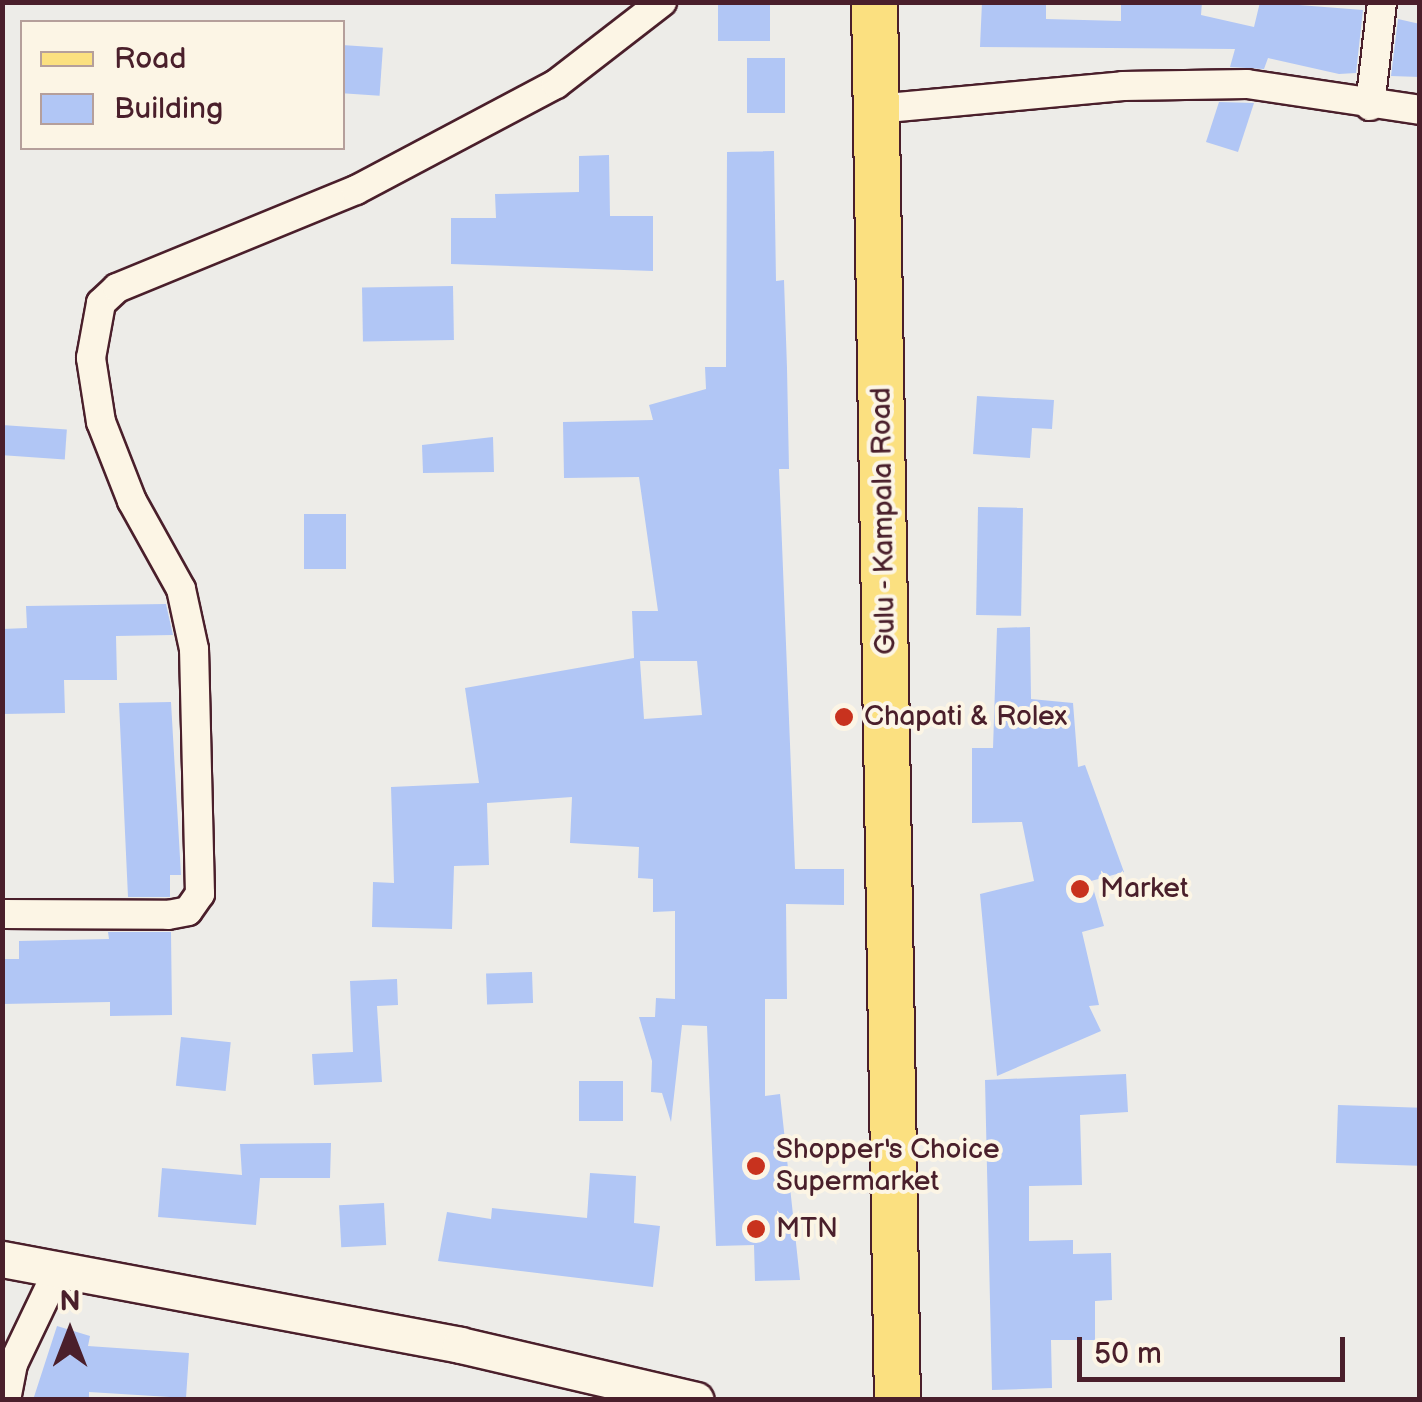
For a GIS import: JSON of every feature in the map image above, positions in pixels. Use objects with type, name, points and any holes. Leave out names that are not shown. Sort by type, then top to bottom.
[{"type":"main road","name":"Gulu - Kampala Road","points":[[874,2],[897,1400]]},
{"type":"street","points":[[2,914],[168,915],[188,911],[200,894],[194,649],[181,589],[132,501],[101,422],[91,358],[101,303],[116,288],[356,190],[556,84],[662,2]]},
{"type":"street","points":[[1370,106],[1382,2]]},
{"type":"street","points":[[876,109],[1122,86],[1230,84],[1420,110]]},
{"type":"street","points":[[2,1259],[460,1345],[696,1400]]},
{"type":"street","points":[[6,1400],[12,1364],[56,1272]]},
{"type":"building","points":[[718,2],[770,2],[770,41],[718,41]]},
{"type":"building","points":[[982,2],[1046,2],[1046,19],[1121,21],[1121,2],[1202,2],[1201,15],[1254,27],[1260,2],[1363,10],[1356,73],[1339,74],[1268,58],[1264,69],[1230,67],[1235,49],[980,47]]},
{"type":"building","points":[[1398,19],[1420,24],[1420,77],[1391,76]]},
{"type":"building","points":[[345,45],[383,48],[380,96],[345,93]]},
{"type":"building","points":[[747,58],[785,58],[785,113],[747,113]]},
{"type":"building","points":[[1219,102],[1254,103],[1238,152],[1206,142]]},
{"type":"building","points":[[774,151],[776,281],[784,280],[787,368],[789,469],[779,469],[795,869],[844,869],[844,905],[786,904],[787,999],[765,999],[765,1096],[780,1094],[800,1280],[755,1281],[754,1245],[716,1246],[707,1026],[682,1025],[671,1122],[662,1093],[651,1092],[652,1061],[639,1017],[655,1017],[656,998],[675,999],[675,911],[653,912],[653,879],[638,878],[639,847],[570,843],[572,797],[487,803],[489,865],[454,866],[452,929],[372,927],[373,882],[394,883],[391,787],[479,783],[465,688],[634,658],[632,611],[658,611],[639,477],[564,478],[563,422],[653,420],[649,405],[706,389],[705,367],[726,367],[727,152]],"holes":[[[640,661],[697,661],[702,715],[644,719]]]},
{"type":"building","points":[[609,155],[610,216],[653,216],[653,271],[451,264],[451,218],[496,218],[495,194],[579,192],[579,156]]},
{"type":"building","points":[[453,286],[454,340],[363,342],[362,288]]},
{"type":"building","points":[[977,396],[1054,400],[1052,429],[1032,428],[1030,458],[973,454]]},
{"type":"building","points":[[2,425],[67,430],[65,459],[2,455]]},
{"type":"building","points":[[493,437],[494,472],[423,473],[422,445]]},
{"type":"building","points":[[978,507],[1023,508],[1021,616],[976,615]]},
{"type":"building","points":[[304,514],[346,514],[346,569],[304,569]]},
{"type":"building","points":[[166,604],[173,635],[116,636],[117,680],[64,680],[65,713],[2,714],[2,629],[27,628],[26,606]]},
{"type":"building","points":[[1030,627],[1031,699],[1073,703],[1078,767],[1085,765],[1124,872],[1091,881],[1104,926],[1082,932],[1099,1005],[1089,1006],[1101,1031],[997,1076],[980,894],[1034,881],[1022,822],[972,823],[972,748],[993,748],[997,628]]},
{"type":"building","points":[[171,702],[181,875],[170,875],[170,897],[128,897],[119,703]]},
{"type":"building","points":[[108,932],[171,932],[172,1015],[110,1016],[110,1002],[2,1004],[2,959],[19,959],[19,941],[109,939]]},
{"type":"building","points":[[532,972],[533,1003],[487,1005],[486,974]]},
{"type":"building","points":[[397,979],[398,1005],[377,1006],[382,1082],[314,1085],[312,1054],[353,1052],[350,981]]},
{"type":"building","points":[[181,1037],[231,1042],[226,1091],[176,1086]]},
{"type":"building","points":[[1126,1074],[1128,1112],[1080,1115],[1082,1185],[1029,1186],[1029,1241],[1073,1240],[1073,1254],[1111,1253],[1112,1300],[1095,1301],[1095,1340],[1051,1340],[1052,1388],[992,1390],[985,1080]]},
{"type":"building","points":[[579,1081],[623,1081],[623,1121],[579,1121]]},
{"type":"building","points":[[1338,1105],[1420,1108],[1418,1166],[1336,1163]]},
{"type":"building","points":[[331,1143],[330,1178],[260,1178],[256,1225],[158,1217],[162,1168],[242,1175],[240,1144]]},
{"type":"building","points":[[590,1173],[636,1176],[634,1223],[660,1226],[653,1287],[438,1261],[447,1212],[491,1219],[492,1208],[587,1218]]},
{"type":"building","points":[[384,1203],[386,1245],[341,1247],[339,1205]]},
{"type":"building","points":[[57,1326],[90,1336],[88,1346],[189,1353],[186,1398],[89,1392],[89,1400],[33,1400]]},
{"type":"place","name":"Chapati & Rolex","points":[[844,717]]},
{"type":"place","name":"Market","points":[[1080,889]]},
{"type":"place","name":"Shopper's Choice Supermarket","points":[[756,1166]]},
{"type":"place","name":"MTN","points":[[756,1229]]}]
